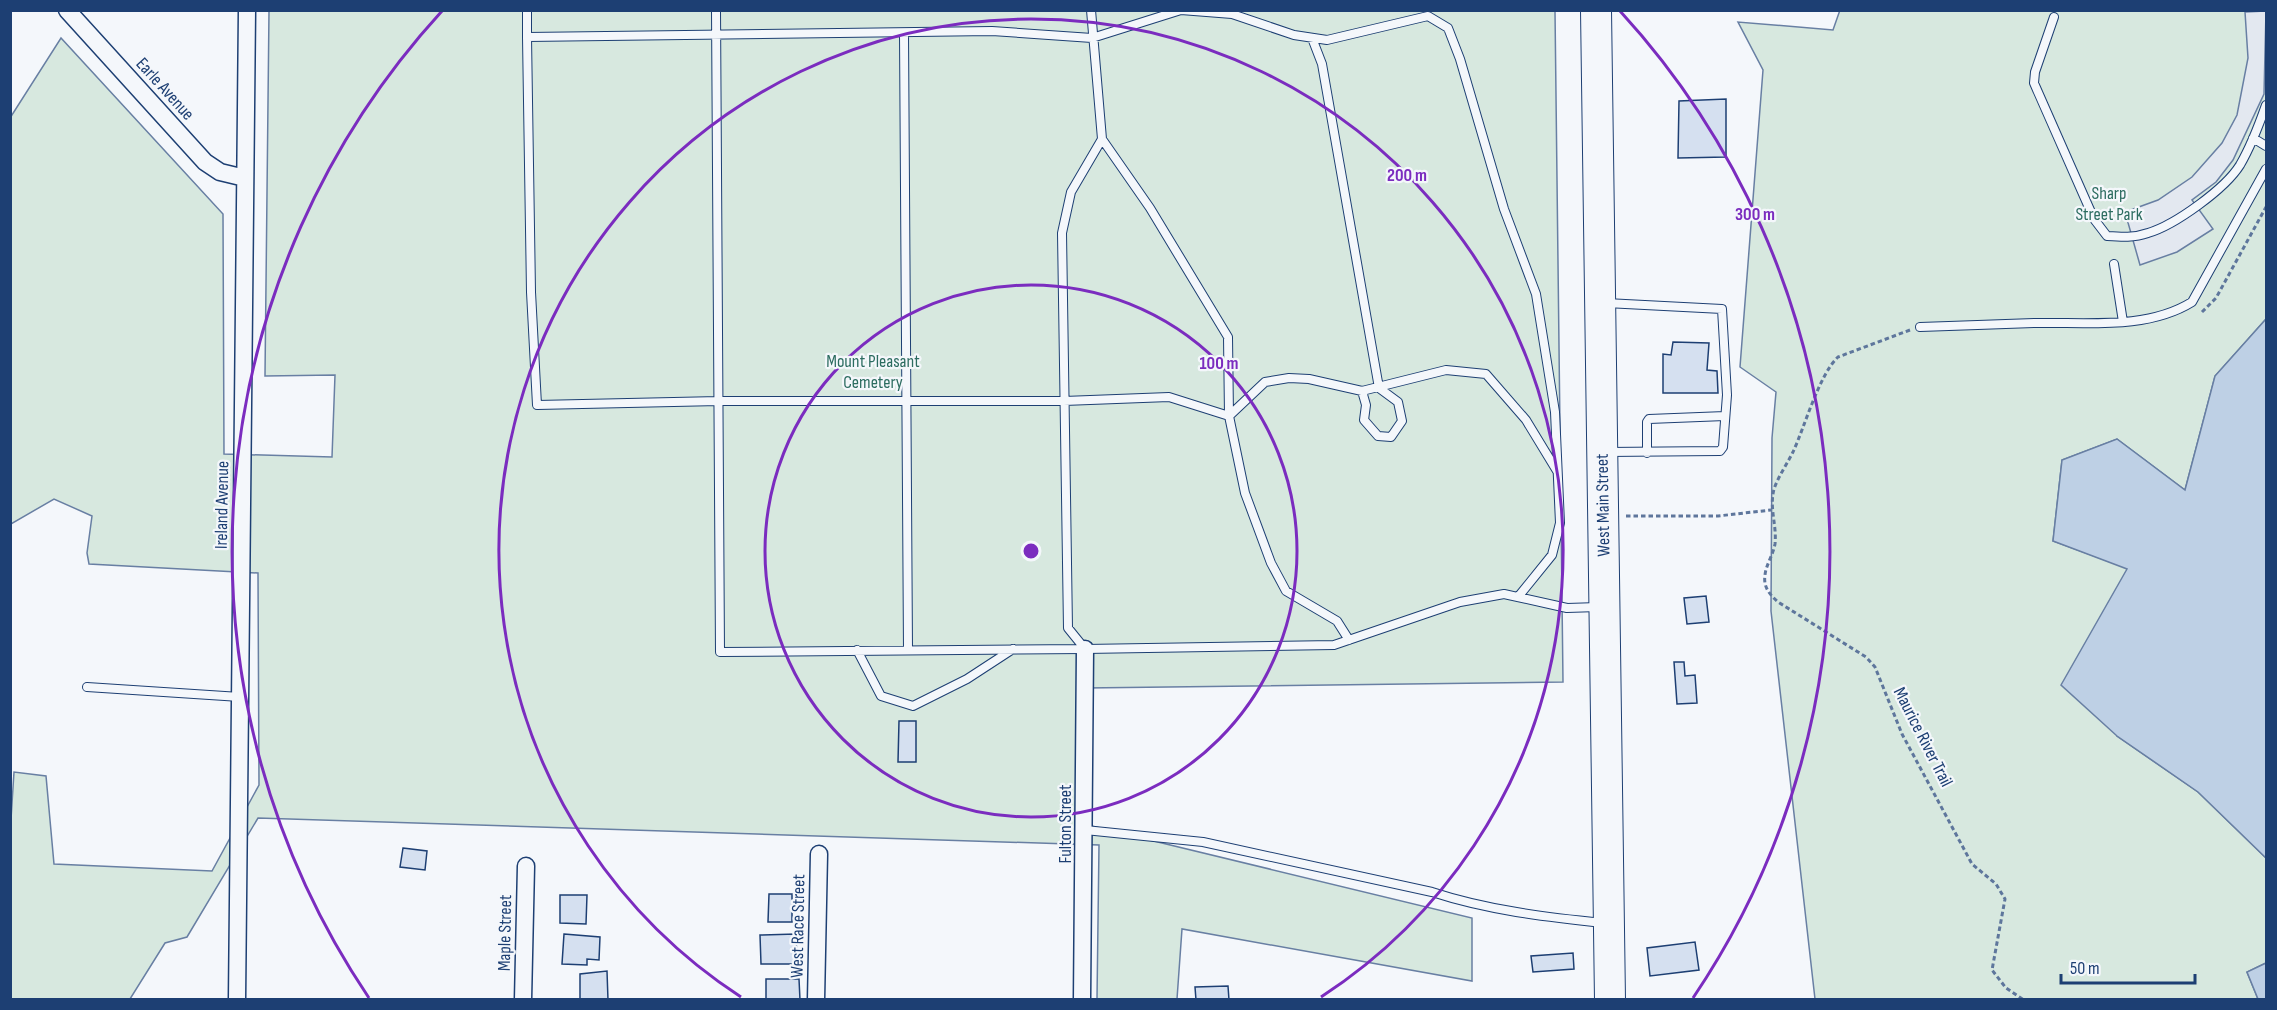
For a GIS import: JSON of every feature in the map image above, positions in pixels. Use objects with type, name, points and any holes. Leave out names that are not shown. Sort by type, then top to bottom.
[{"type":"highway","name":"West Main Street","points":[[1596,10],[1610,999]]},
{"type":"street","name":"Earle Avenue","points":[[67,10],[205,162],[220,172],[245,178]]},
{"type":"street","name":"Ireland Avenue","points":[[237,999],[247,10]]},
{"type":"street","name":"Fulton Street","points":[[1082,999],[1085,649]]},
{"type":"street","name":"West Race Street","points":[[816,999],[819,854]]},
{"type":"street","name":"Maple Street","points":[[523,999],[526,866]]},
{"type":"lane","points":[[527,10],[531,292],[537,405],[719,401],[1064,401],[1169,397],[1229,416]]},
{"type":"lane","points":[[716,10],[720,652],[1334,645],[1460,602],[1504,594],[1567,608],[1605,607]]},
{"type":"lane","points":[[1091,10],[1102,139],[1150,208],[1228,337],[1229,416],[1245,493],[1271,563],[1286,591],[1337,621],[1349,640]]},
{"type":"lane","points":[[528,37],[904,34],[992,31],[1092,38],[1181,10],[1232,14],[1312,38],[1327,40],[1428,16],[1448,28],[1460,59],[1504,209],[1536,294],[1555,412],[1560,523],[1552,555],[1518,597]]},
{"type":"lane","points":[[2054,17],[2035,72],[2034,83],[2094,219],[2107,236],[2127,238],[2150,233],[2185,214],[2218,188],[2239,166],[2266,105]]},
{"type":"lane","points":[[904,34],[908,649]]},
{"type":"lane","points":[[1312,38],[1322,64],[1379,388],[1398,402],[1402,421],[1391,437],[1378,436],[1364,420],[1366,405],[1362,391]]},
{"type":"lane","points":[[2253,138],[2266,146]]},
{"type":"lane","points":[[1085,649],[1068,628],[1062,233],[1071,192],[1102,139]]},
{"type":"lane","points":[[1920,327],[2123,322],[2156,318],[2177,311],[2192,302],[2266,169]]},
{"type":"lane","points":[[2114,264],[2123,322]]},
{"type":"lane","points":[[1600,303],[1722,309],[1725,416],[1723,447],[1716,452],[1603,452]]},
{"type":"lane","points":[[1229,416],[1266,382],[1289,378],[1309,379],[1362,391],[1446,370],[1486,374],[1526,420],[1559,473]]},
{"type":"lane","points":[[1647,453],[1647,422],[1649,419],[1725,416]]},
{"type":"lane","points":[[857,650],[881,696],[913,706],[967,679],[1013,649]]},
{"type":"lane","points":[[87,687],[240,697]]},
{"type":"lane","points":[[1085,830],[1203,842],[1432,892],[1465,903],[1545,917],[1609,924]]},
{"type":"path","name":"Maurice River Trail","points":[[1899,332],[1838,357],[1831,364],[1821,382],[1809,418],[1774,489],[1771,510],[1776,532],[1765,574],[1767,592],[1778,602],[1866,657],[1875,667],[1902,734],[1972,864],[1996,884],[2005,899],[1992,970],[2007,988],[2024,999]]},
{"type":"path","points":[[1604,516],[1718,516],[1771,510]]},
{"type":"green space","name":"Sharp Street Park","points":[[1840,10],[2266,11],[2266,319],[2215,376],[2185,490],[2117,439],[2062,460],[2053,541],[2127,568],[2117,736],[2198,792],[2266,858],[2266,963],[2247,972],[2258,999],[1815,999],[1771,611],[1772,438],[1776,392],[1740,367],[1763,70],[1738,22],[1833,30]]},
{"type":"green space","name":"Mount Pleasant Cemetery","points":[[269,11],[1555,11],[1563,682],[1085,688],[1075,822],[1472,918],[1472,981],[1182,929],[1177,999],[1097,999],[1099,845],[258,818],[187,937],[165,943],[130,999],[11,999],[10,835],[14,772],[46,776],[54,864],[212,871],[259,785],[258,573],[89,564],[87,553],[92,516],[54,499],[11,524],[10,118],[61,38],[223,214],[224,454],[332,457],[335,375],[265,376]]},
{"type":"shaded area","points":[[2266,11],[2264,94],[2233,160],[2216,182],[2192,200],[2213,229],[2177,252],[2140,265],[2125,212],[2158,200],[2192,177],[2222,143],[2237,115],[2248,58],[2245,12]]},
{"type":"water","points":[[2266,319],[2266,858],[2198,792],[2117,736],[2061,685],[2127,569],[2053,541],[2062,460],[2117,439],[2185,490],[2215,376]]},
{"type":"water","points":[[2266,963],[2266,999],[2258,999],[2247,972]]},
{"type":"building","points":[[1726,99],[1726,157],[1678,158],[1679,101]]},
{"type":"building","points":[[1673,342],[1709,343],[1707,370],[1717,371],[1718,393],[1663,393],[1663,354],[1671,355]]},
{"type":"building","points":[[1706,596],[1709,622],[1687,624],[1684,598]]},
{"type":"building","points":[[1674,662],[1684,662],[1685,676],[1695,675],[1697,703],[1677,704]]},
{"type":"building","points":[[899,721],[916,721],[916,762],[898,762]]},
{"type":"building","points":[[403,848],[427,851],[425,870],[400,867]]},
{"type":"building","points":[[769,894],[792,894],[792,922],[768,922]]},
{"type":"building","points":[[560,895],[587,895],[586,924],[560,923]]},
{"type":"building","points":[[564,934],[600,937],[599,960],[587,959],[587,965],[562,964]]},
{"type":"building","points":[[796,934],[797,964],[761,964],[760,935]]},
{"type":"building","points":[[1695,942],[1699,970],[1650,976],[1647,948]]},
{"type":"building","points":[[1573,953],[1574,969],[1533,972],[1531,956]]},
{"type":"building","points":[[607,971],[608,1000],[580,1000],[580,974]]},
{"type":"building","points":[[766,979],[799,979],[800,1000],[766,1000]]},
{"type":"building","points":[[1228,986],[1229,1000],[1196,1000],[1195,987]]}]
